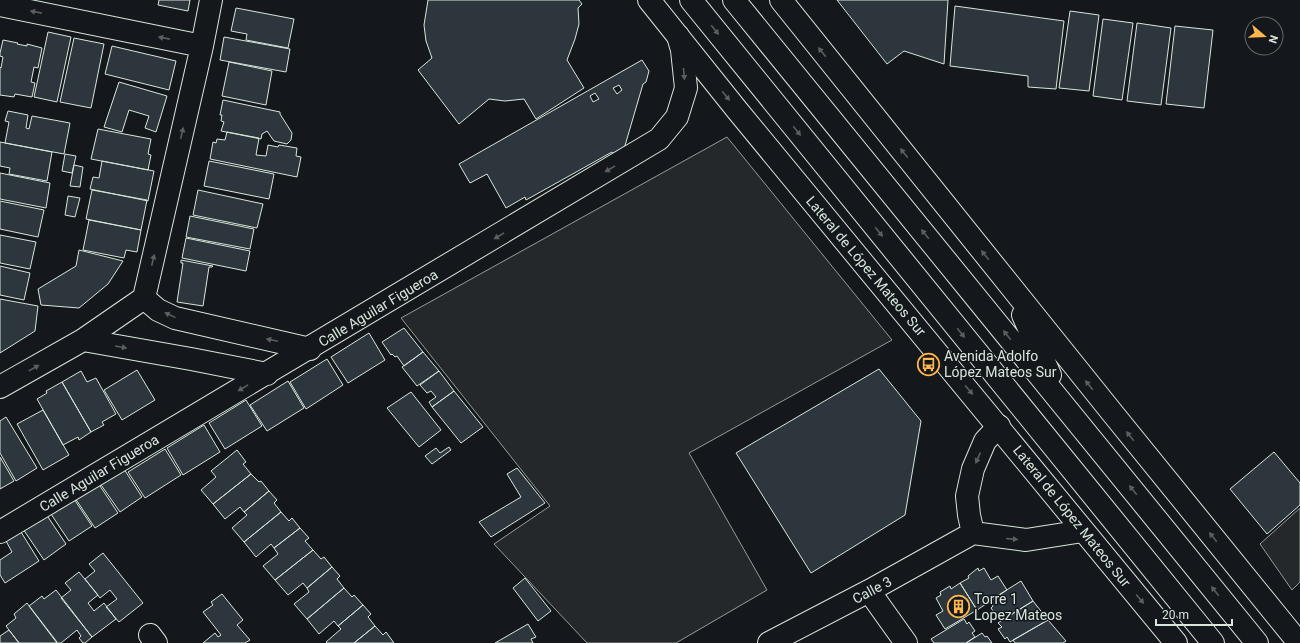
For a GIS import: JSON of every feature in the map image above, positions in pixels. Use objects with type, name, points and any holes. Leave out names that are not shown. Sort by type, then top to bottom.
[{"type":"main road","points":[[0,387],[83,340],[144,298],[202,46],[211,0]]},
{"type":"main road","name":"Lateral de López Mateos Sur","points":[[649,0],[742,116],[1083,531],[1170,635],[1183,643]]},
{"type":"main road","points":[[691,0],[1213,643]]},
{"type":"main road","points":[[734,0],[1257,643]]},
{"type":"main road","points":[[781,0],[1009,285],[1299,643]]},
{"type":"main road","points":[[0,5],[202,46]]},
{"type":"main road","name":"Calle Aguilar Figueroa","points":[[0,532],[659,139],[677,117],[686,88],[682,50],[678,36]]},
{"type":"main road","points":[[1009,285],[1063,403]]},
{"type":"main road","points":[[144,298],[158,310],[175,318],[310,348]]},
{"type":"main road","points":[[83,340],[267,374]]},
{"type":"main road","points":[[998,426],[985,441],[973,470],[967,496],[973,533],[1026,540],[1083,531]]},
{"type":"main road","name":"Calle 3","points":[[769,643],[870,591],[973,533]]},
{"type":"main road","points":[[870,591],[906,643]]},
{"type":"shaded area","points":[[727,137],[892,340],[689,453],[767,590],[676,643],[587,643],[494,544],[550,506],[401,318]]},
{"type":"shaded area","points":[[1300,508],[1300,582],[1292,590],[1260,544]]},
{"type":"building","points":[[159,0],[190,0],[188,11],[158,5]]},
{"type":"building","points":[[428,0],[579,0],[582,4],[578,8],[579,24],[567,60],[584,88],[536,119],[524,99],[505,101],[489,99],[459,124],[418,70],[432,58],[426,41],[424,25]]},
{"type":"building","points":[[837,0],[948,0],[944,64],[904,51],[887,64]]},
{"type":"building","points":[[955,6],[1064,21],[1056,89],[1028,87],[1028,76],[950,66]]},
{"type":"building","points":[[236,8],[294,19],[288,48],[246,40],[247,34],[231,31]]},
{"type":"building","points":[[1070,11],[1099,15],[1089,91],[1059,88]]},
{"type":"building","points":[[1103,19],[1133,23],[1122,100],[1093,96]]},
{"type":"building","points":[[1137,23],[1171,28],[1161,105],[1127,101]]},
{"type":"building","points":[[1175,26],[1213,30],[1204,108],[1166,104]]},
{"type":"building","points":[[48,32],[71,37],[57,102],[34,97]]},
{"type":"building","points":[[224,37],[290,49],[286,72],[220,60]]},
{"type":"building","points":[[74,38],[104,44],[91,108],[60,102]]},
{"type":"building","points":[[3,40],[42,48],[38,68],[34,67],[31,82],[35,83],[32,97],[15,94],[14,97],[0,95],[0,67],[1,68],[3,57],[0,56],[0,53]]},
{"type":"building","points":[[112,46],[176,61],[169,90],[105,74]]},
{"type":"building","points":[[642,60],[649,71],[646,82],[643,84],[624,149],[614,155],[612,152],[526,200],[525,197],[506,208],[487,174],[470,183],[459,164]],"holes":[[[619,85],[622,90],[617,94],[613,88]],[[595,93],[599,99],[593,102],[590,96]]]},
{"type":"building","points":[[229,62],[272,71],[266,105],[222,96]]},
{"type":"building","points":[[119,82],[167,96],[156,132],[145,128],[149,116],[129,110],[122,132],[104,127]]},
{"type":"building","points":[[223,100],[280,112],[292,133],[291,140],[287,144],[274,141],[267,131],[262,134],[261,139],[221,131],[224,122],[221,121],[222,115],[220,115]]},
{"type":"building","points":[[8,111],[28,115],[26,128],[29,129],[32,116],[70,123],[64,154],[5,143],[9,122],[5,121]]},
{"type":"building","points":[[98,129],[151,139],[148,154],[151,155],[148,170],[91,159]]},
{"type":"building","points":[[227,132],[259,138],[256,155],[266,156],[268,145],[297,148],[296,156],[301,157],[297,177],[210,159],[213,142],[216,143],[217,139],[225,140]]},
{"type":"building","points":[[0,142],[52,152],[47,181],[9,174],[10,168],[0,166]]},
{"type":"building","points":[[65,154],[76,156],[72,173],[62,171]]},
{"type":"building","points":[[102,161],[154,171],[148,201],[90,189],[93,177],[99,178]]},
{"type":"building","points":[[209,161],[274,174],[269,199],[204,186]]},
{"type":"building","points":[[74,165],[83,167],[80,187],[70,186]]},
{"type":"building","points":[[0,173],[50,183],[46,208],[0,199]]},
{"type":"building","points":[[92,190],[147,200],[141,230],[86,219]]},
{"type":"building","points":[[198,190],[263,204],[257,228],[193,215]]},
{"type":"building","points":[[68,196],[80,198],[75,217],[65,215]]},
{"type":"building","points":[[0,201],[44,210],[38,237],[0,229]]},
{"type":"building","points":[[190,216],[254,229],[250,249],[186,237]]},
{"type":"building","points":[[89,220],[141,230],[137,252],[126,250],[124,258],[83,250]]},
{"type":"building","points":[[0,235],[36,242],[30,269],[0,263]]},
{"type":"building","points":[[186,238],[250,251],[246,271],[182,258]]},
{"type":"building","points":[[79,250],[123,261],[108,284],[79,308],[41,305],[38,289],[76,266]]},
{"type":"building","points":[[181,260],[213,266],[209,267],[203,306],[177,302],[183,263],[181,263]]},
{"type":"building","points":[[0,266],[30,273],[24,300],[0,295]]},
{"type":"building","points":[[0,299],[38,306],[35,331],[0,353]]},
{"type":"building","points":[[404,328],[423,352],[404,366],[397,356],[395,357],[392,354],[391,355],[382,342]]},
{"type":"building","points":[[369,333],[385,360],[348,383],[331,357]]},
{"type":"building","points":[[423,352],[439,371],[417,386],[402,367]]},
{"type":"building","points":[[327,359],[343,385],[306,409],[290,382]]},
{"type":"building","points":[[879,369],[921,421],[905,515],[811,573],[736,453]]},
{"type":"building","points":[[137,370],[155,400],[122,420],[104,390]]},
{"type":"building","points":[[81,371],[87,382],[96,378],[116,414],[102,422],[104,425],[91,432],[62,382]]},
{"type":"building","points":[[439,371],[454,391],[432,407],[429,402],[436,397],[431,391],[427,393],[420,385]]},
{"type":"building","points":[[288,381],[304,408],[267,431],[250,405]]},
{"type":"building","points":[[62,382],[91,432],[79,440],[78,437],[63,445],[37,399],[47,393],[46,391]]},
{"type":"building","points":[[454,391],[483,427],[461,443],[432,407]]},
{"type":"building","points":[[411,392],[441,430],[419,447],[387,408]]},
{"type":"building","points":[[246,400],[262,426],[225,449],[209,423]]},
{"type":"building","points":[[43,410],[69,455],[43,470],[17,424]]},
{"type":"building","points":[[6,417],[37,468],[16,481],[0,453],[0,421]]},
{"type":"building","points":[[204,425],[220,452],[183,475],[167,448]]},
{"type":"building","points":[[449,447],[451,450],[432,464],[425,456],[436,448],[440,453]]},
{"type":"building","points":[[165,449],[181,475],[145,498],[128,472]]},
{"type":"building","points":[[237,450],[246,462],[243,464],[251,474],[213,504],[201,490],[216,477],[211,471]]},
{"type":"building","points":[[1274,452],[1300,483],[1300,505],[1267,534],[1230,489]]},
{"type":"building","points":[[0,457],[14,481],[0,489]]},
{"type":"building","points":[[122,466],[142,497],[120,512],[99,482]]},
{"type":"building","points":[[517,468],[545,503],[491,537],[479,522],[521,497],[507,474]]},
{"type":"building","points":[[251,474],[259,482],[261,481],[269,491],[244,512],[240,507],[225,519],[213,504]]},
{"type":"building","points":[[98,483],[118,513],[95,528],[75,498]]},
{"type":"building","points":[[269,491],[277,500],[274,503],[281,512],[244,542],[232,528],[247,515],[244,512]]},
{"type":"building","points":[[72,496],[92,526],[69,541],[49,511]]},
{"type":"building","points":[[281,512],[289,521],[292,518],[300,528],[274,548],[271,544],[256,557],[244,542]]},
{"type":"building","points":[[46,514],[66,544],[44,560],[23,529]]},
{"type":"building","points":[[300,528],[309,538],[305,541],[313,550],[275,580],[263,566],[278,554],[274,548]]},
{"type":"building","points":[[21,532],[39,561],[5,583],[0,575],[0,560],[12,552],[6,541]]},
{"type":"building","points":[[313,550],[321,559],[324,557],[332,567],[307,588],[303,583],[288,595],[275,580]]},
{"type":"building","points":[[103,553],[143,603],[119,622],[106,607],[117,599],[110,590],[100,598],[85,579],[95,571],[89,564]]},
{"type":"building","points":[[332,567],[340,576],[337,579],[344,588],[307,619],[294,604],[309,592],[307,588]]},
{"type":"building","name":"Torre 1 Lopez Mateos","points":[[978,568],[979,571],[984,568],[991,580],[998,576],[1007,590],[977,610],[960,583],[969,578],[968,576]]},
{"type":"building","points":[[79,572],[98,595],[88,603],[94,611],[104,603],[116,619],[92,637],[61,598],[71,590],[65,583]]},
{"type":"building","points":[[525,578],[551,611],[538,621],[513,588]]},
{"type":"building","name":"Torre 1 Lopez Mateos","points":[[1021,581],[1033,601],[1002,620],[999,616],[997,617],[991,608],[993,606],[989,601]]},
{"type":"building","name":"Torre 1 Lopez Mateos","points":[[960,583],[977,610],[945,629],[936,615],[943,611],[936,598],[941,595],[940,592],[950,586],[951,589]]},
{"type":"building","points":[[344,588],[352,597],[354,595],[363,605],[338,626],[334,621],[319,634],[307,619]]},
{"type":"building","points":[[56,590],[92,637],[85,643],[83,643],[79,638],[81,636],[77,630],[61,643],[57,643],[29,606],[42,596],[44,599]]},
{"type":"building","points":[[222,594],[243,620],[237,625],[250,640],[245,643],[203,643],[215,633],[218,637],[221,635],[203,612],[213,605],[211,602]]},
{"type":"building","name":"Torre 1 Lopez Mateos","points":[[1033,601],[1048,620],[1010,642],[1007,637],[1005,639],[998,629],[1002,627],[998,623]]},
{"type":"building","points":[[27,603],[57,642],[56,643],[19,643],[6,626],[16,618],[14,614]]},
{"type":"building","points":[[363,605],[371,614],[368,617],[375,626],[354,643],[327,643],[326,642],[341,629],[338,626]]},
{"type":"building","name":"Torre 1 Lopez Mateos","points":[[964,619],[967,624],[969,622],[975,631],[972,633],[975,637],[966,643],[934,643],[931,639]]},
{"type":"building","name":"Torre 1 Lopez Mateos","points":[[1048,620],[1066,641],[1063,643],[1015,643],[1013,640]]},
{"type":"building","points":[[528,624],[536,637],[531,639],[533,643],[495,643]]},
{"type":"building","points":[[375,626],[383,635],[386,632],[394,643],[354,643]]},
{"type":"building","points":[[9,630],[19,643],[0,643],[0,636]]},
{"type":"building","name":"Torre 1 Lopez Mateos","points":[[982,633],[985,637],[987,636],[992,643],[966,643]]},
{"type":"place","name":"Avenida Adolfo López Mateos Sur","points":[[928,364]]},
{"type":"place","name":"Torre 1 Lopez Mateos","points":[[958,607]]}]
